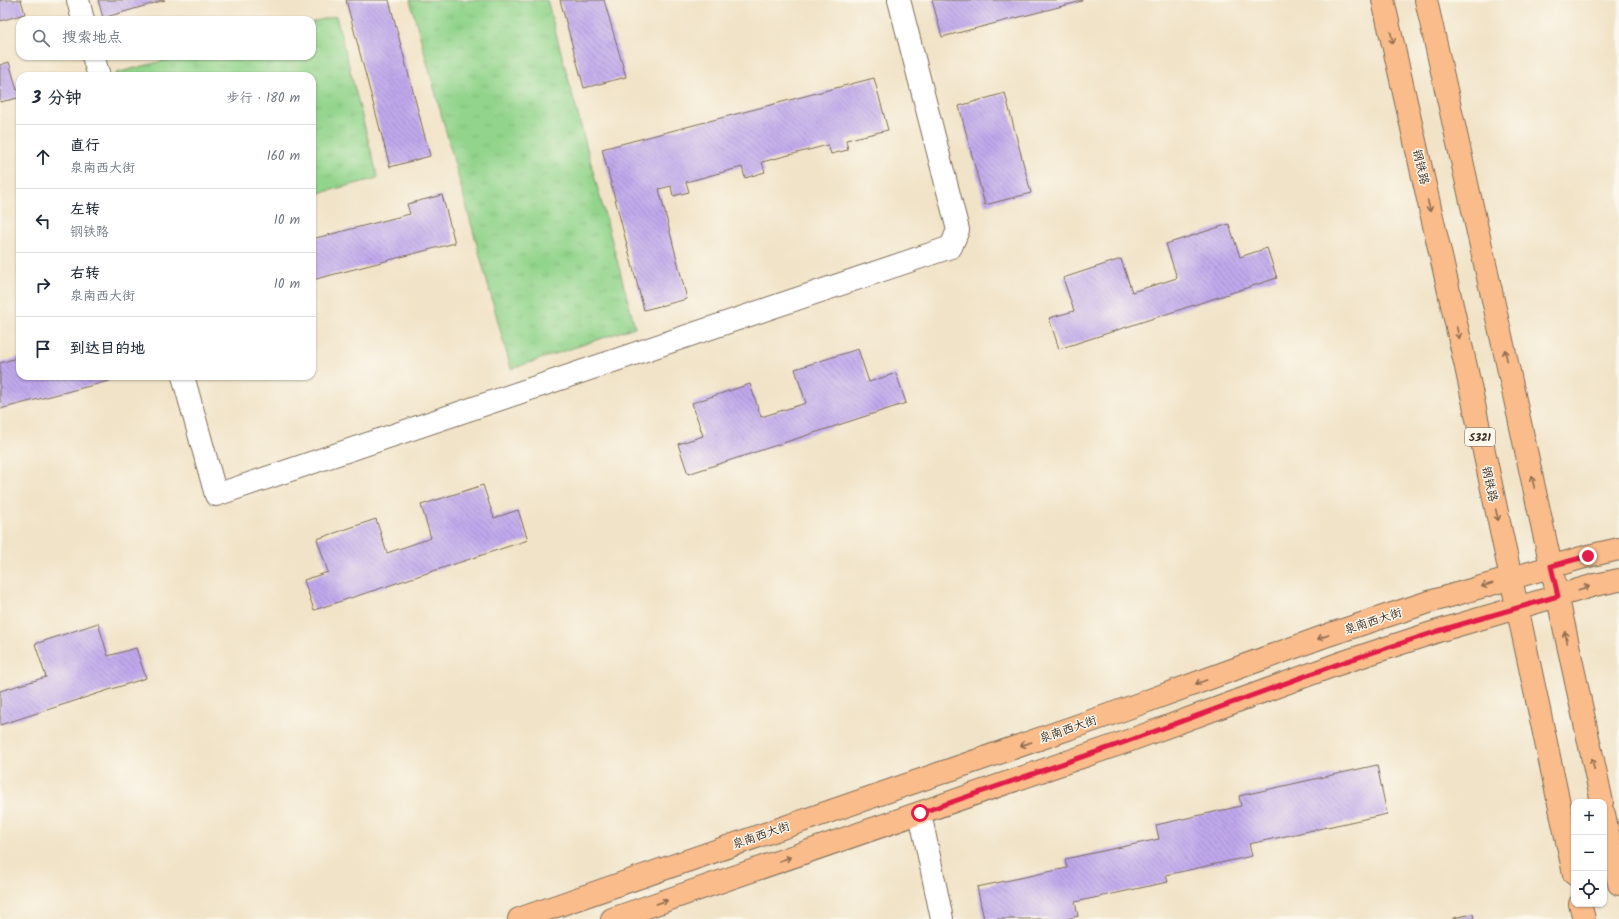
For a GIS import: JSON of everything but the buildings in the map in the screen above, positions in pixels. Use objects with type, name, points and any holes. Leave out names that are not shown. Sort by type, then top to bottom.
[{"type":"main road","name":"钢铁路","points":[[1383,0],[1573,871]]},
{"type":"main road","points":[[1426,0],[1601,799]]},
{"type":"main road","name":"泉南西大街","points":[[519,919],[1117,712],[1328,635],[1510,578],[1619,549]]},
{"type":"main road","points":[[612,919],[1128,741],[1338,664],[1438,631],[1619,580]]},
{"type":"main road","points":[[1607,828],[1619,884]]},
{"type":"main road","points":[[1581,907],[1584,919]]},
{"type":"lane","points":[[78,0],[82,16]]},
{"type":"lane","points":[[184,380],[216,495],[951,247],[958,230],[899,0]]},
{"type":"lane","points":[[95,60],[98,72]]},
{"type":"lane","points":[[920,813],[942,919]]},
{"type":"green space","points":[[410,0],[547,0],[635,327],[511,369]]},
{"type":"green space","points":[[336,16],[378,178],[316,194],[316,72],[120,72],[166,60],[316,60],[316,21]]},
{"type":"route","points":[[920,813],[1128,741],[1338,664],[1438,631],[1558,596],[1551,566],[1588,556]]}]
